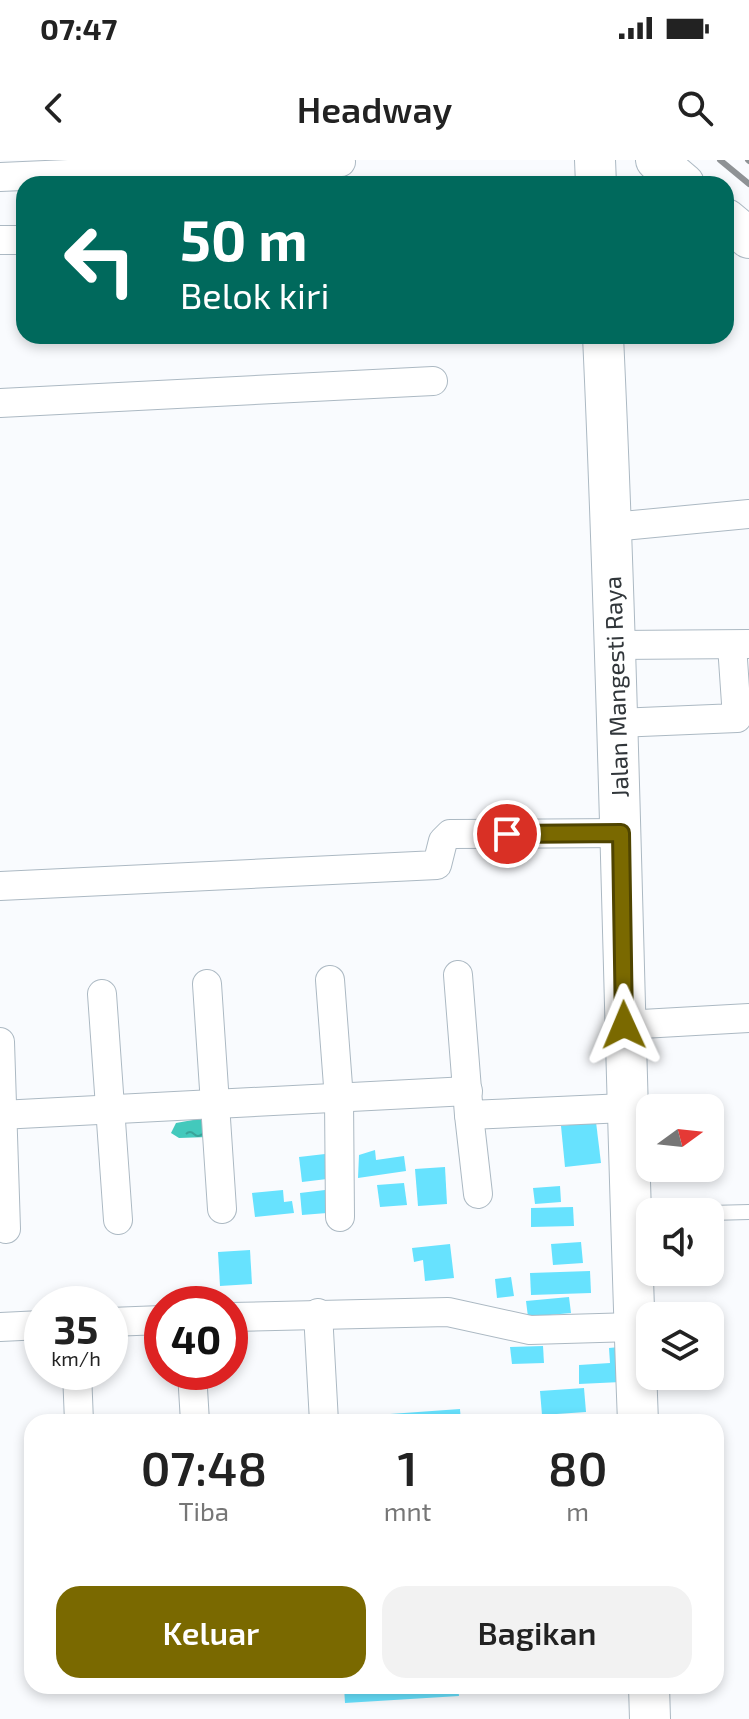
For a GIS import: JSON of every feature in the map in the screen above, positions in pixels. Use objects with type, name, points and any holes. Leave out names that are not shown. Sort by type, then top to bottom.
[{"type":"street","points":[[656,160],[675,176]]},
{"type":"street","points":[[23,176],[341,162]]},
{"type":"street","name":"Jalan Mangesti Raya","points":[[603,344],[621,833],[625,1108],[638,1198]]},
{"type":"street","points":[[0,403],[433,381]]},
{"type":"street","points":[[612,527],[749,514]]},
{"type":"street","points":[[615,645],[741,644],[743,717],[617,723]]},
{"type":"street","points":[[0,886],[437,865],[443,841],[450,834],[621,833]]},
{"type":"street","points":[[458,975],[478,1194]]},
{"type":"street","points":[[330,980],[339,1099],[340,1217]]},
{"type":"street","points":[[207,984],[222,1209]]},
{"type":"street","points":[[102,994],[118,1220]]},
{"type":"street","points":[[624,1025],[749,1018]]},
{"type":"street","points":[[0,1042],[6,1229]]},
{"type":"street","points":[[2,1115],[339,1099],[625,1108]]},
{"type":"street","name":"Jalan Mangesti Raya","points":[[637,1286],[634,1327],[638,1414]]},
{"type":"street","points":[[248,1316],[448,1312],[530,1330],[634,1327]]},
{"type":"street","points":[[318,1313],[324,1414]]},
{"type":"street","points":[[0,1327],[24,1326]]},
{"type":"street","points":[[78,1390],[79,1414]]},
{"type":"street","points":[[193,1390],[195,1414]]},
{"type":"street","points":[[649,1694],[650,1719]]},
{"type":"lane","points":[[724,1213],[749,1212]]},
{"type":"water","points":[[204,1118],[208,1137],[179,1138],[171,1133],[176,1123]]},
{"type":"building","points":[[596,1122],[601,1163],[565,1167],[561,1126]]},
{"type":"building","points":[[375,1150],[376,1160],[404,1156],[406,1171],[358,1178],[359,1155]]},
{"type":"building","points":[[325,1154],[327,1179],[302,1182],[299,1157]]},
{"type":"building","points":[[445,1167],[447,1204],[418,1206],[415,1169]]},
{"type":"building","points":[[404,1183],[407,1205],[380,1207],[377,1185]]},
{"type":"building","points":[[560,1186],[561,1202],[535,1204],[533,1188]]},
{"type":"building","points":[[283,1190],[284,1202],[292,1201],[294,1213],[255,1217],[252,1193]]},
{"type":"building","points":[[325,1190],[327,1213],[302,1215],[300,1193]]},
{"type":"building","points":[[573,1207],[574,1226],[531,1227],[531,1208]]},
{"type":"building","points":[[581,1242],[583,1263],[553,1265],[551,1244]]},
{"type":"building","points":[[450,1244],[454,1278],[425,1281],[423,1260],[414,1262],[412,1248]]},
{"type":"building","points":[[250,1250],[252,1284],[220,1286],[218,1252]]},
{"type":"building","points":[[590,1271],[591,1293],[531,1295],[530,1273]]},
{"type":"building","points":[[511,1277],[514,1296],[497,1298],[495,1279]]},
{"type":"building","points":[[569,1297],[571,1313],[528,1317],[526,1301]]},
{"type":"building","points":[[543,1346],[544,1363],[512,1364],[510,1347]]},
{"type":"building","points":[[619,1347],[621,1382],[579,1384],[579,1365],[610,1363],[609,1348]]},
{"type":"building","points":[[584,1388],[586,1412],[542,1414],[540,1391]]},
{"type":"building","points":[[460,1409],[460,1414],[390,1414]]},
{"type":"building","points":[[344,1694],[459,1696],[345,1703]]},
{"type":"railway","points":[[720,160],[749,184]]},
{"type":"route","points":[[507,834],[621,833],[624,1025]]}]
